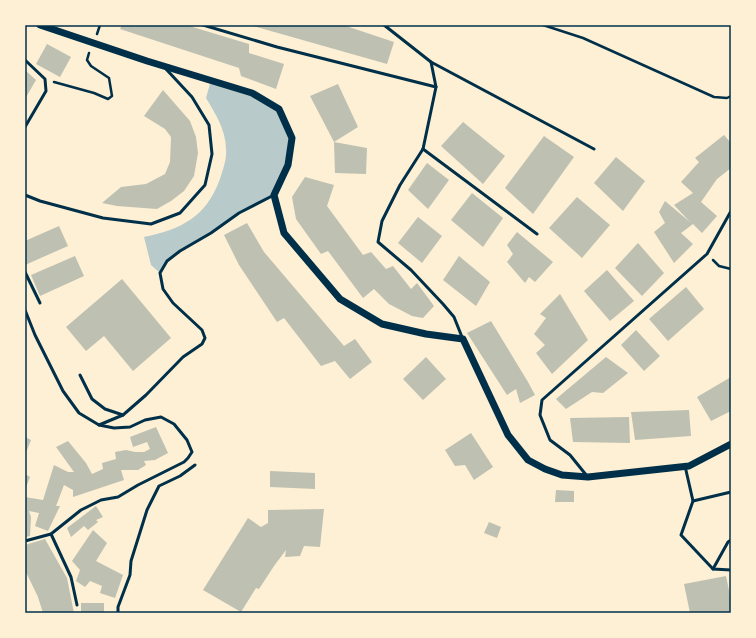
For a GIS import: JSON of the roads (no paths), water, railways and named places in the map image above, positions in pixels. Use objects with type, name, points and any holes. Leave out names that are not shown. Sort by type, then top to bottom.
[{"type":"street","points":[[40,25],[252,93],[279,109],[292,138],[288,165],[274,195],[284,233],[340,299],[382,324],[426,334],[463,339],[508,435],[528,460],[545,469],[562,475],[588,477],[689,466],[731,444]]},
{"type":"lane","points":[[203,25],[277,47],[436,87]]},
{"type":"lane","points":[[384,25],[431,62],[594,149]]},
{"type":"lane","points":[[25,60],[44,79],[46,91],[25,127]]},
{"type":"lane","points":[[431,62],[436,87],[423,149],[400,185],[382,221],[378,242],[411,270],[443,304],[454,317],[463,339]]},
{"type":"lane","points":[[25,195],[40,201],[103,218],[151,224],[180,213],[205,185],[212,154],[208,125],[192,97],[164,66]]},
{"type":"lane","points":[[423,149],[536,234]]},
{"type":"lane","points":[[99,424],[123,415],[146,395],[183,357],[202,344],[205,338],[202,330],[173,303],[163,289],[160,273],[167,261],[239,213],[274,195]]},
{"type":"lane","points":[[588,477],[570,455],[550,440],[540,415],[542,400],[707,254],[731,211]]},
{"type":"lane","points":[[25,272],[40,303]]},
{"type":"lane","points":[[25,310],[35,335],[63,391],[79,413],[99,424],[114,428],[130,427],[145,420],[161,417],[174,424],[186,440],[192,452],[184,462],[145,481],[118,497],[101,500],[81,510],[51,534],[25,541]]},
{"type":"lane","points":[[80,375],[92,399],[105,409],[123,415]]},
{"type":"lane","points":[[118,613],[118,607],[130,575],[131,561],[147,510],[159,486],[180,476],[195,465]]},
{"type":"lane","points":[[685,466],[693,501],[681,535],[713,569],[731,570]]},
{"type":"lane","points":[[693,501],[731,492]]},
{"type":"lane","points":[[51,534],[71,577],[77,605]]},
{"type":"lane","points":[[713,569],[728,542],[731,540]]}]
